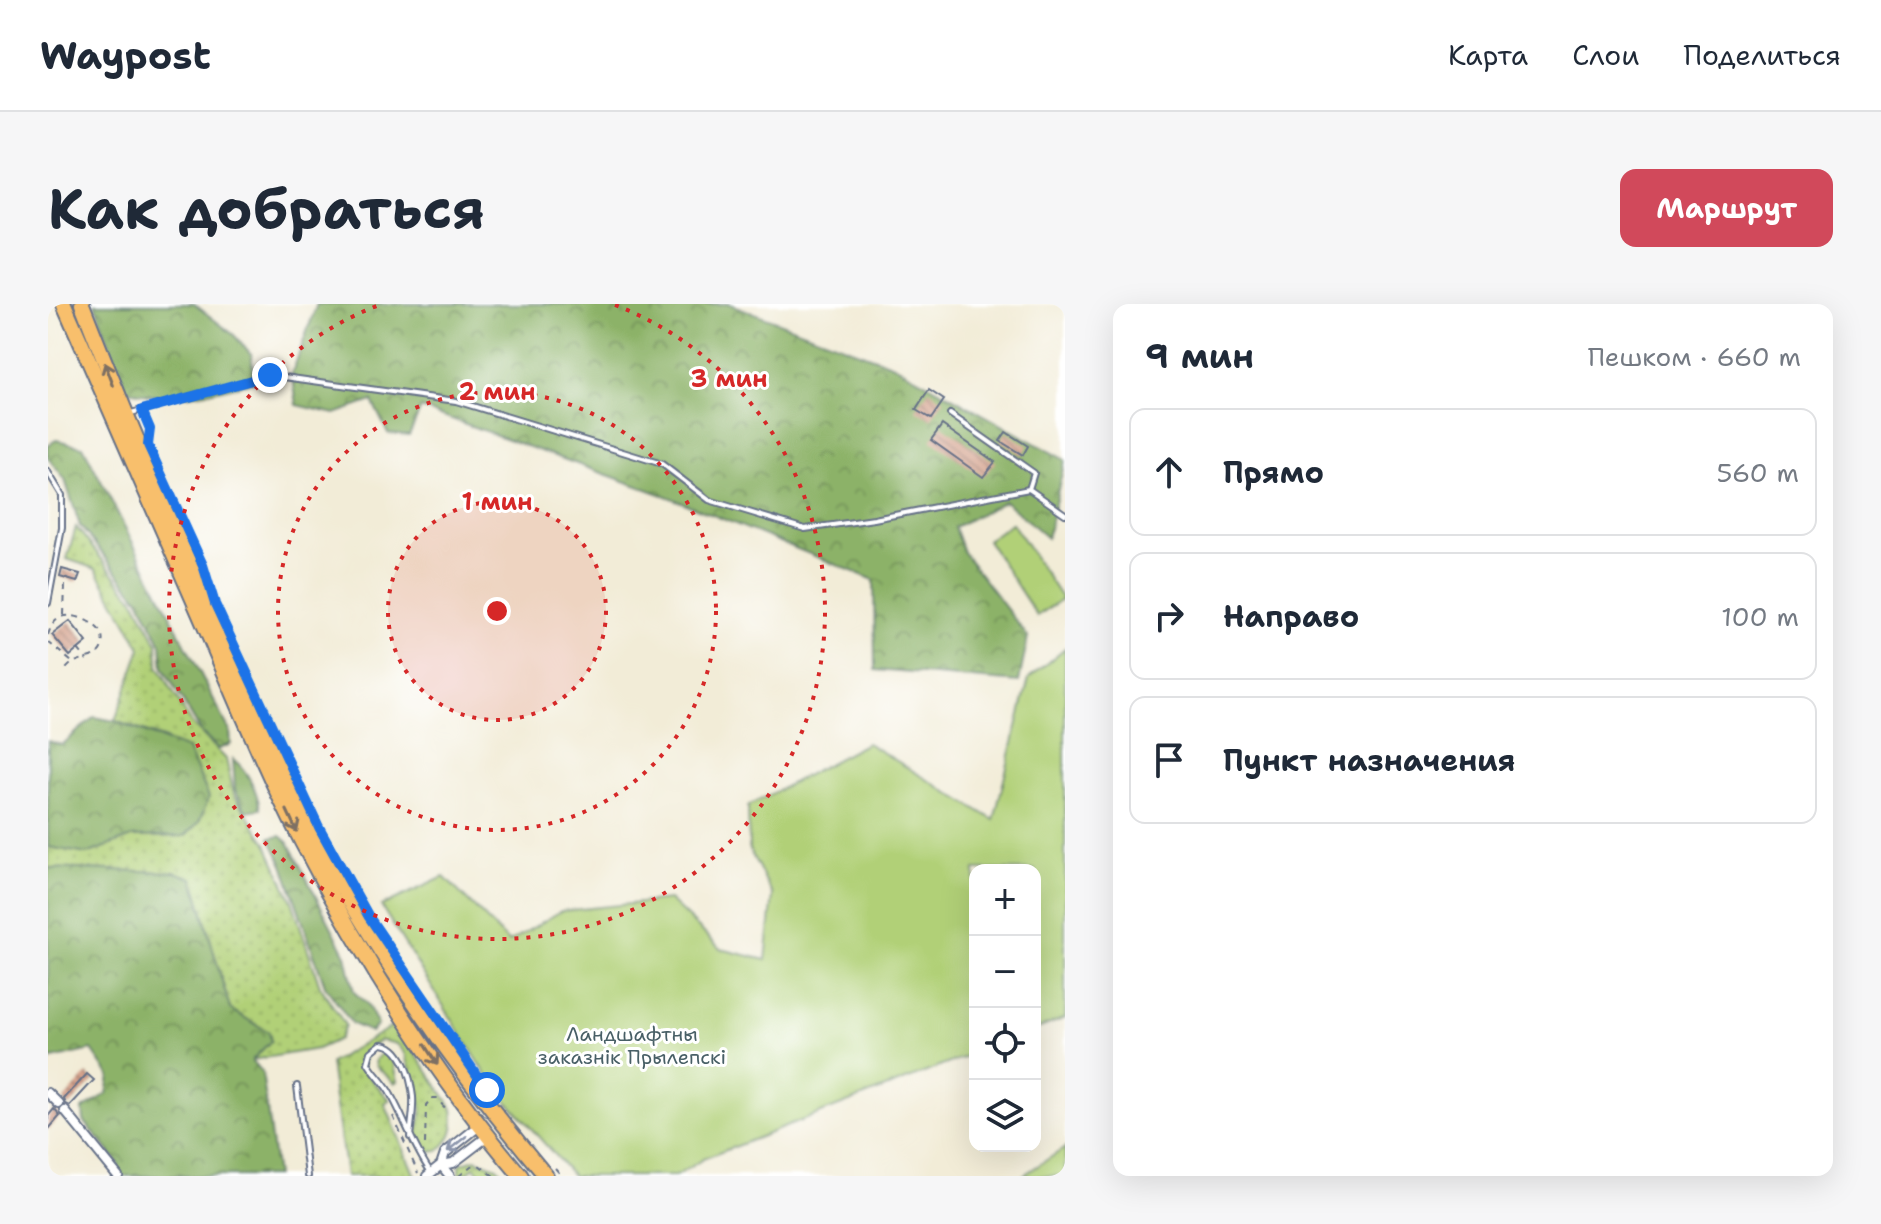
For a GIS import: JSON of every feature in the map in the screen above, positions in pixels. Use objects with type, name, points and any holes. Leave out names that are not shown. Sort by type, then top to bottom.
[{"type":"highway","points":[[64,304],[252,736],[302,841],[375,967],[521,1176]]},
{"type":"highway","points":[[82,304],[124,414],[270,746],[314,834],[379,949],[487,1104],[513,1137],[549,1170]]},
{"type":"highway","points":[[486,1130],[487,1104]]},
{"type":"highway","points":[[486,1130],[513,1137]]},
{"type":"street","points":[[48,1093],[118,1176]]},
{"type":"street","points":[[429,1174],[441,1165],[453,1163],[486,1130]]},
{"type":"street","points":[[441,1165],[450,1176]]},
{"type":"lane","points":[[124,414],[270,375],[456,401],[662,464],[709,500],[805,529],[1029,489],[1065,514]]},
{"type":"lane","points":[[950,414],[1034,473],[1029,489]]},
{"type":"lane","points":[[48,472],[62,495],[62,528],[48,603]]},
{"type":"lane","points":[[410,1137],[413,1097],[402,1058],[395,1048],[381,1044],[371,1052],[368,1063],[387,1087],[410,1137],[429,1174]]},
{"type":"lane","points":[[297,1086],[308,1176]]},
{"type":"path","points":[[142,410],[150,429],[148,445]]},
{"type":"path","points":[[64,616],[65,584]]},
{"type":"path","points":[[48,635],[56,620],[64,616],[90,620],[100,629],[102,647],[87,660],[73,663],[63,673]]},
{"type":"path","points":[[48,642],[73,663]]},
{"type":"path","points":[[78,649],[87,660]]},
{"type":"path","points":[[425,1144],[426,1105],[432,1098],[437,1098],[444,1107],[449,1103]]},
{"type":"path","points":[[394,1116],[419,1176]]},
{"type":"path","points":[[459,1176],[471,1166],[479,1165],[494,1176]]},
{"type":"path","points":[[549,1170],[562,1176]]},
{"type":"green space","points":[[95,304],[194,304],[234,335],[252,355],[253,382],[173,396],[141,394],[126,389]]},
{"type":"green space","points":[[317,304],[730,304],[894,365],[1065,460],[1047,538],[1005,501],[954,527],[963,552],[1028,637],[1019,682],[875,670],[874,580],[666,496],[421,408],[409,435],[388,433],[372,401],[335,414],[297,405],[292,373]]},
{"type":"green space","points":[[56,440],[83,446],[230,731],[231,744],[219,749],[202,733],[163,668],[161,644],[139,599],[80,526],[65,480],[48,458],[48,445]]},
{"type":"green space","points":[[1012,523],[1062,599],[1037,616],[987,540]]},
{"type":"green space","points":[[76,527],[134,599],[157,643],[158,666],[191,723],[226,759],[234,794],[266,843],[292,901],[320,986],[345,1025],[339,1039],[317,1049],[252,1060],[271,1041],[230,1009],[193,879],[48,868],[48,847],[87,854],[132,837],[185,836],[166,739],[115,721],[141,648],[96,569],[67,559]]},
{"type":"green space","name":"Ландшафтны заказнік Прылепскі","points":[[1065,648],[1065,1018],[1041,1028],[1041,864],[969,864],[969,1055],[703,1159],[676,1176],[573,1176],[493,1085],[381,906],[444,877],[509,942],[561,911],[669,900],[721,949],[766,960],[773,895],[749,849],[748,806],[867,743],[994,820],[1029,678]]},
{"type":"green space","points":[[94,717],[115,721],[188,749],[209,797],[199,822],[185,836],[132,837],[87,854],[48,847],[48,741],[62,745]]},
{"type":"green space","points":[[233,759],[251,781],[260,809],[246,811],[235,790]]},
{"type":"green space","points":[[281,836],[288,842],[346,955],[354,992],[367,1004],[378,1025],[371,1032],[352,1024],[325,986],[283,865],[270,838]]},
{"type":"green space","points":[[48,868],[175,872],[193,878],[230,1009],[269,1032],[271,1041],[252,1060],[262,1072],[276,1176],[114,1176],[119,1164],[84,1121],[83,1109],[107,1094],[110,1076],[92,1050],[48,1060]]},
{"type":"green space","points":[[396,1024],[453,1109],[452,1133],[438,1151],[428,1152],[417,1136],[422,1112],[405,1053],[397,1044],[380,1040],[365,1052],[363,1070],[390,1100],[385,1104],[415,1176],[346,1176],[330,1063]]},
{"type":"green space","points":[[382,1053],[392,1057],[398,1081],[395,1083],[376,1066],[375,1060]]},
{"type":"green space","points":[[1065,1148],[1065,1176],[1022,1176]]},
{"type":"green space","points":[[475,1159],[497,1167],[505,1176],[483,1176],[474,1167],[460,1176],[460,1164]]},
{"type":"building","points":[[929,390],[944,400],[931,419],[916,410]]},
{"type":"building","points":[[942,425],[995,462],[983,477],[931,440]]},
{"type":"building","points":[[1006,432],[1028,446],[1023,455],[1000,441]]},
{"type":"building","points":[[62,569],[80,574],[77,582],[60,577]]},
{"type":"building","points":[[70,621],[87,642],[70,656],[52,635]]},
{"type":"building","points":[[87,1074],[94,1080],[70,1106],[66,1104],[64,1099]]},
{"type":"building","points":[[54,1109],[60,1116],[48,1130],[48,1116]]},
{"type":"route","points":[[270,375],[142,410],[150,429],[148,445],[203,565],[215,604],[319,827],[369,917],[487,1090]]}]
